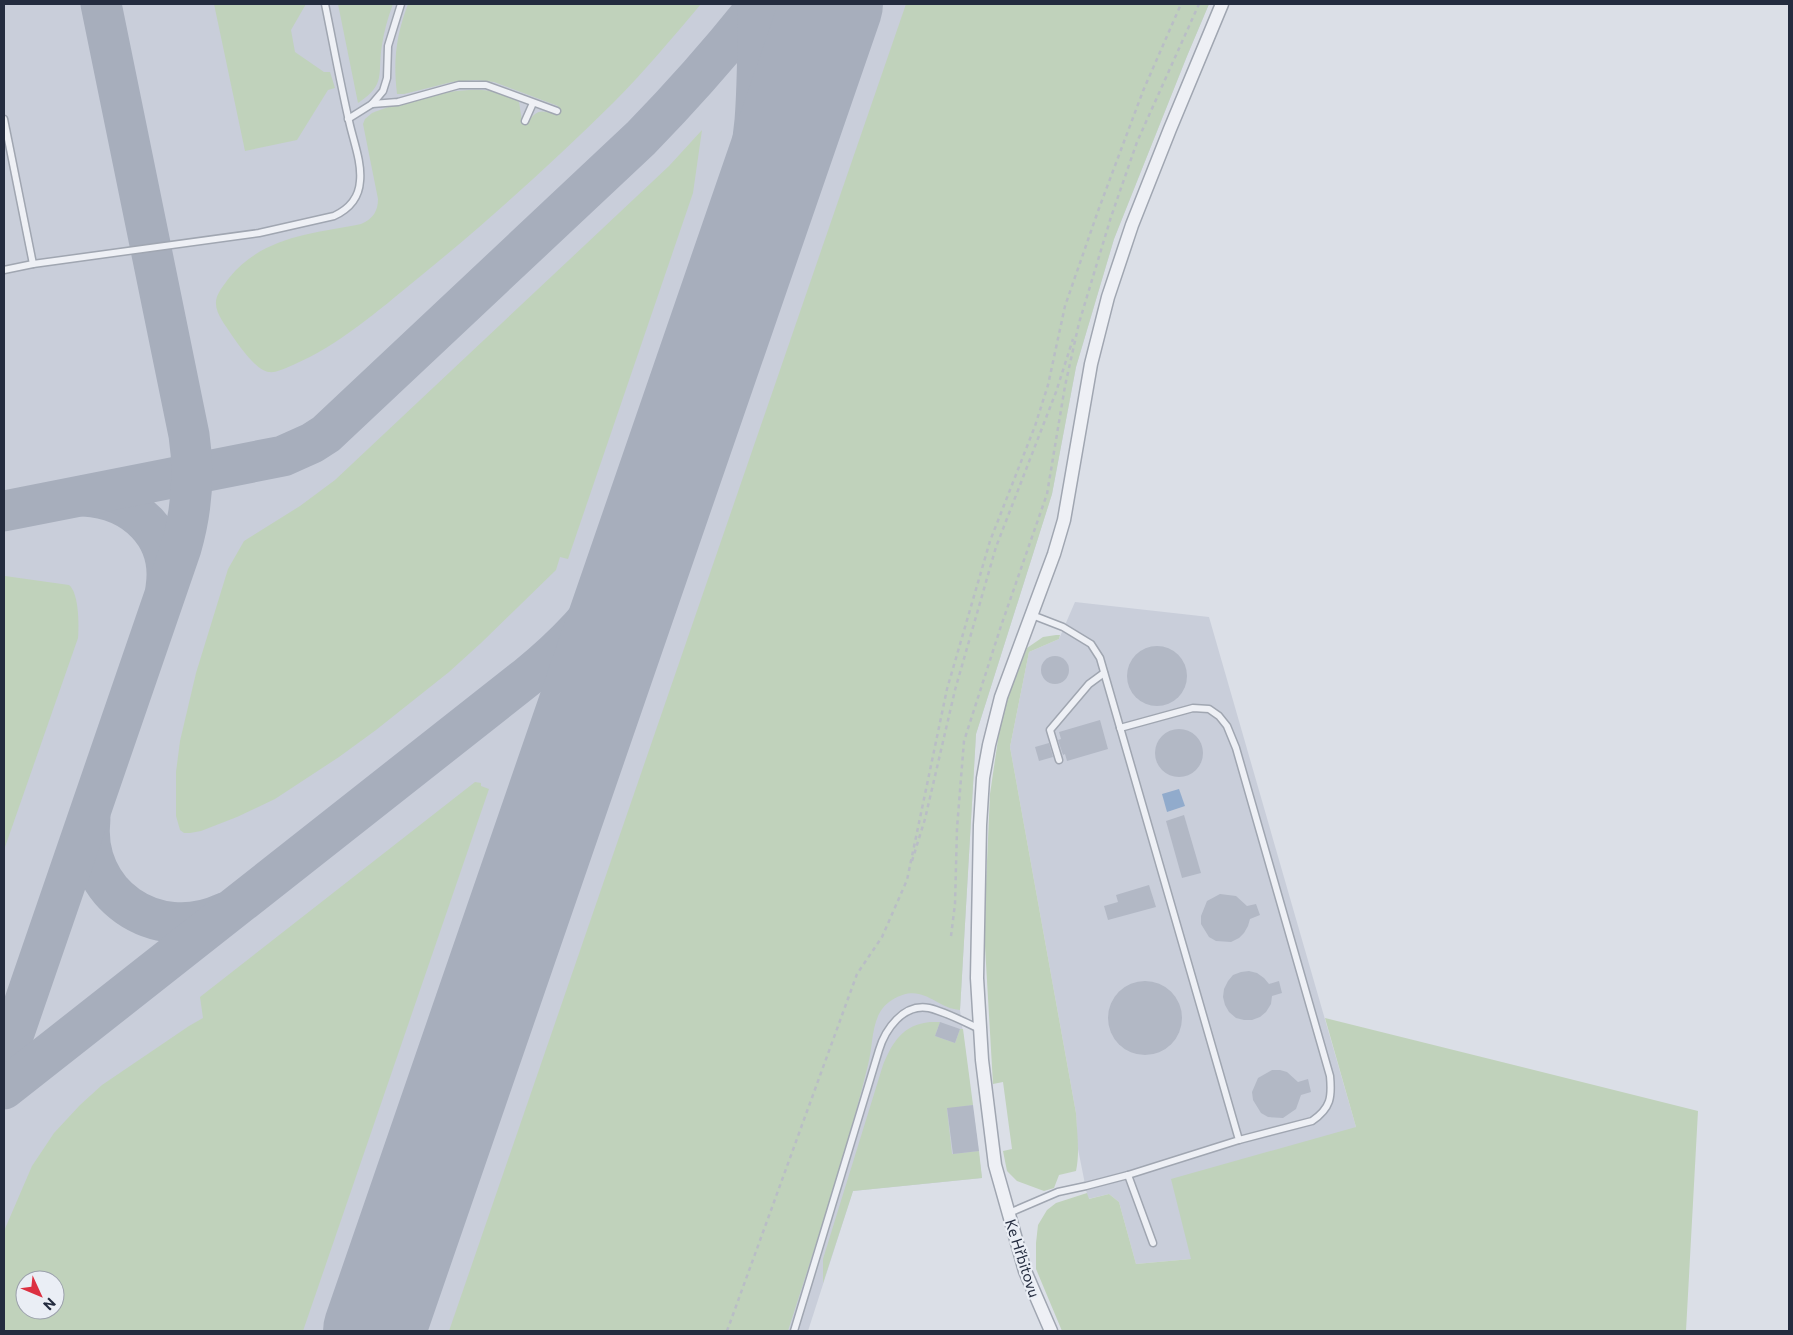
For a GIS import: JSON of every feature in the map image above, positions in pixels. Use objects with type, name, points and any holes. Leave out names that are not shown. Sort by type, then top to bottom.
[{"type":"street","name":"Ke Hřbitovu","points":[[1051,1331],[1025,1272],[992,1147],[982,1060],[977,978],[980,825],[983,778],[1001,697],[1054,554],[1064,520],[1091,364],[1111,288],[1132,225],[1173,120],[1222,4]]},
{"type":"lane","points":[[4,270],[33,264],[259,233],[334,216],[344,211],[355,200],[360,181],[360,169],[325,4]]},
{"type":"lane","points":[[348,119],[372,104],[386,85],[388,46],[401,4]]},
{"type":"lane","points":[[372,104],[398,102],[459,86],[474,85],[486,86],[557,111]]},
{"type":"lane","points":[[526,121],[533,103]]},
{"type":"lane","points":[[4,119],[33,264]]},
{"type":"lane","points":[[1032,615],[1063,627],[1090,644],[1100,658],[1239,1140]]},
{"type":"lane","points":[[1058,760],[1050,730],[1089,684],[1104,672]]},
{"type":"lane","points":[[1009,1213],[1058,1192],[1128,1175],[1239,1140],[1312,1120],[1321,1114],[1328,1105],[1332,1092],[1330,1076],[1241,767],[1227,726],[1220,716],[1210,709],[1193,708],[1120,728]]},
{"type":"lane","points":[[794,1331],[879,1050],[887,1032],[902,1015],[915,1008],[934,1010],[980,1029]]},
{"type":"lane","points":[[1128,1175],[1153,1243]]},
{"type":"path","points":[[907,880],[947,689],[990,541],[1035,426],[1048,385],[1066,306],[1098,211],[1143,91],[1181,4]]},
{"type":"path","points":[[727,1331],[857,974],[882,937],[907,880],[925,820],[955,690],[996,547],[1056,392],[1111,217],[1137,142],[1199,4]]},
{"type":"path","points":[[952,936],[955,904],[956,828],[964,741],[1047,494],[1065,386],[1078,323]]},
{"type":"shaded area","points":[[4,4],[1209,4],[1114,239],[1076,367],[1052,494],[976,734],[960,1010],[982,1178],[853,1191],[808,1331],[4,1331]]},
{"type":"shaded area","points":[[1075,602],[1209,617],[1356,1127],[1191,1259],[1136,1264],[1119,1202],[1109,1194],[1088,1199],[1077,1144],[1076,1113],[1010,747],[1029,652],[1059,639]]},
{"type":"green space","points":[[214,4],[306,4],[291,30],[295,52],[324,72],[330,72],[335,88],[328,90],[297,140],[245,151]]},
{"type":"green space","points":[[338,4],[393,4],[384,35],[377,84],[358,103]]},
{"type":"green space","points":[[408,4],[701,4],[648,66],[614,102],[518,193],[443,258],[373,315],[326,348],[293,365],[269,372],[259,367],[248,356],[224,324],[216,308],[217,297],[229,278],[242,264],[257,253],[289,239],[361,224],[372,217],[376,211],[378,199],[363,124],[365,119],[372,113],[410,101],[442,93],[471,90],[497,92],[519,102],[522,121],[527,123],[539,112],[556,114],[558,106],[494,82],[476,80],[452,82],[397,94],[396,48]]},
{"type":"green space","points":[[906,4],[1209,4],[1114,239],[1076,367],[1052,494],[976,734],[960,1010],[943,1005],[920,994],[912,993],[892,1000],[885,1006],[876,1020],[868,1065],[850,1132],[788,1331],[449,1331]]},
{"type":"green space","points":[[702,130],[693,193],[568,559],[560,557],[556,570],[449,672],[339,757],[275,799],[201,831],[184,833],[180,830],[176,816],[176,772],[180,741],[196,673],[228,569],[244,541],[300,506],[335,480],[669,166]]},
{"type":"green space","points":[[4,577],[69,585],[77,602],[78,638],[4,850]]},
{"type":"green space","points":[[1060,635],[1059,639],[1029,652],[1010,747],[1076,1113],[1078,1150],[1076,1171],[1059,1175],[1054,1188],[1044,1191],[1017,1181],[1007,1171],[1003,1151],[1012,1149],[1003,1082],[993,1084],[984,929],[990,794],[1002,712],[1027,648],[1043,637]]},
{"type":"green space","points":[[475,782],[481,783],[481,786],[489,789],[303,1331],[4,1331],[4,1231],[32,1166],[54,1133],[102,1085],[203,1018],[200,997]]},
{"type":"green space","points":[[1325,1018],[1698,1111],[1686,1331],[1062,1331],[1036,1269],[1038,1225],[1047,1210],[1056,1203],[1087,1193],[1089,1199],[1109,1194],[1119,1202],[1136,1264],[1191,1259],[1171,1179],[1356,1127]]},
{"type":"green space","points":[[930,1022],[940,1022],[935,1036],[955,1043],[960,1029],[963,1029],[973,1105],[947,1109],[952,1154],[979,1151],[982,1178],[853,1191],[823,1283],[823,1259],[883,1065],[900,1036],[913,1027]]},
{"type":"water","points":[[1179,789],[1185,806],[1167,812],[1162,794]]},
{"type":"building","points":[[1151,646],[1163,646],[1174,651],[1182,659],[1187,670],[1185,688],[1174,701],[1163,706],[1151,706],[1140,701],[1132,693],[1127,682],[1127,670],[1132,659],[1140,651]]},
{"type":"building","points":[[1055,656],[1065,660],[1069,670],[1065,680],[1055,684],[1045,680],[1041,670],[1045,660]]},
{"type":"building","points":[[1100,720],[1108,749],[1067,761],[1058,740],[1061,739],[1059,732]]},
{"type":"building","points":[[1179,729],[1188,731],[1196,736],[1201,744],[1203,753],[1201,762],[1196,770],[1188,775],[1179,777],[1170,775],[1162,770],[1157,762],[1155,753],[1157,744],[1162,736],[1170,731]]},
{"type":"building","points":[[1049,743],[1053,757],[1039,761],[1035,747]]},
{"type":"building","points":[[1184,815],[1201,873],[1182,878],[1166,821]]},
{"type":"building","points":[[1149,885],[1156,907],[1108,920],[1104,906],[1118,902],[1116,895]]},
{"type":"building","points":[[1220,894],[1236,896],[1247,906],[1256,904],[1260,915],[1250,919],[1244,933],[1231,942],[1216,941],[1209,937],[1201,924],[1201,916],[1207,901]]},
{"type":"building","points":[[1249,971],[1257,973],[1269,984],[1279,981],[1282,993],[1272,996],[1271,1004],[1260,1017],[1244,1020],[1236,1018],[1229,1012],[1223,997],[1224,989],[1233,975]]},
{"type":"building","points":[[1138,981],[1152,981],[1166,987],[1176,997],[1182,1011],[1182,1025],[1176,1039],[1166,1049],[1152,1055],[1138,1055],[1124,1049],[1114,1039],[1108,1025],[1108,1011],[1114,997],[1124,987]]},
{"type":"building","points":[[940,1022],[960,1029],[955,1043],[935,1036]]},
{"type":"building","points":[[1272,1070],[1287,1072],[1298,1082],[1308,1079],[1311,1092],[1301,1095],[1296,1109],[1283,1118],[1268,1117],[1261,1113],[1253,1100],[1252,1092],[1258,1078]]},
{"type":"building","points":[[973,1105],[979,1151],[953,1154],[947,1108]]},
{"type":"taxiway","points":[[4,1062],[181,548],[190,506],[192,464],[189,435],[101,4]]},
{"type":"taxiway","points":[[4,1089],[527,677],[554,654],[578,629],[601,603],[621,575],[642,539],[666,481],[720,311],[745,198],[751,159],[757,77],[758,4]]},
{"type":"taxiway","points":[[4,511],[283,456],[312,443],[326,434],[641,138],[702,72],[759,4]]},
{"type":"taxiway","points":[[84,496],[119,504],[134,512],[147,523],[157,536],[164,552],[167,569],[166,588]]},
{"type":"taxiway","points":[[90,818],[90,845],[97,869],[110,890],[128,906],[149,917],[173,922],[198,921],[224,913]]},
{"type":"runway","points":[[374,1331],[832,4]]}]
